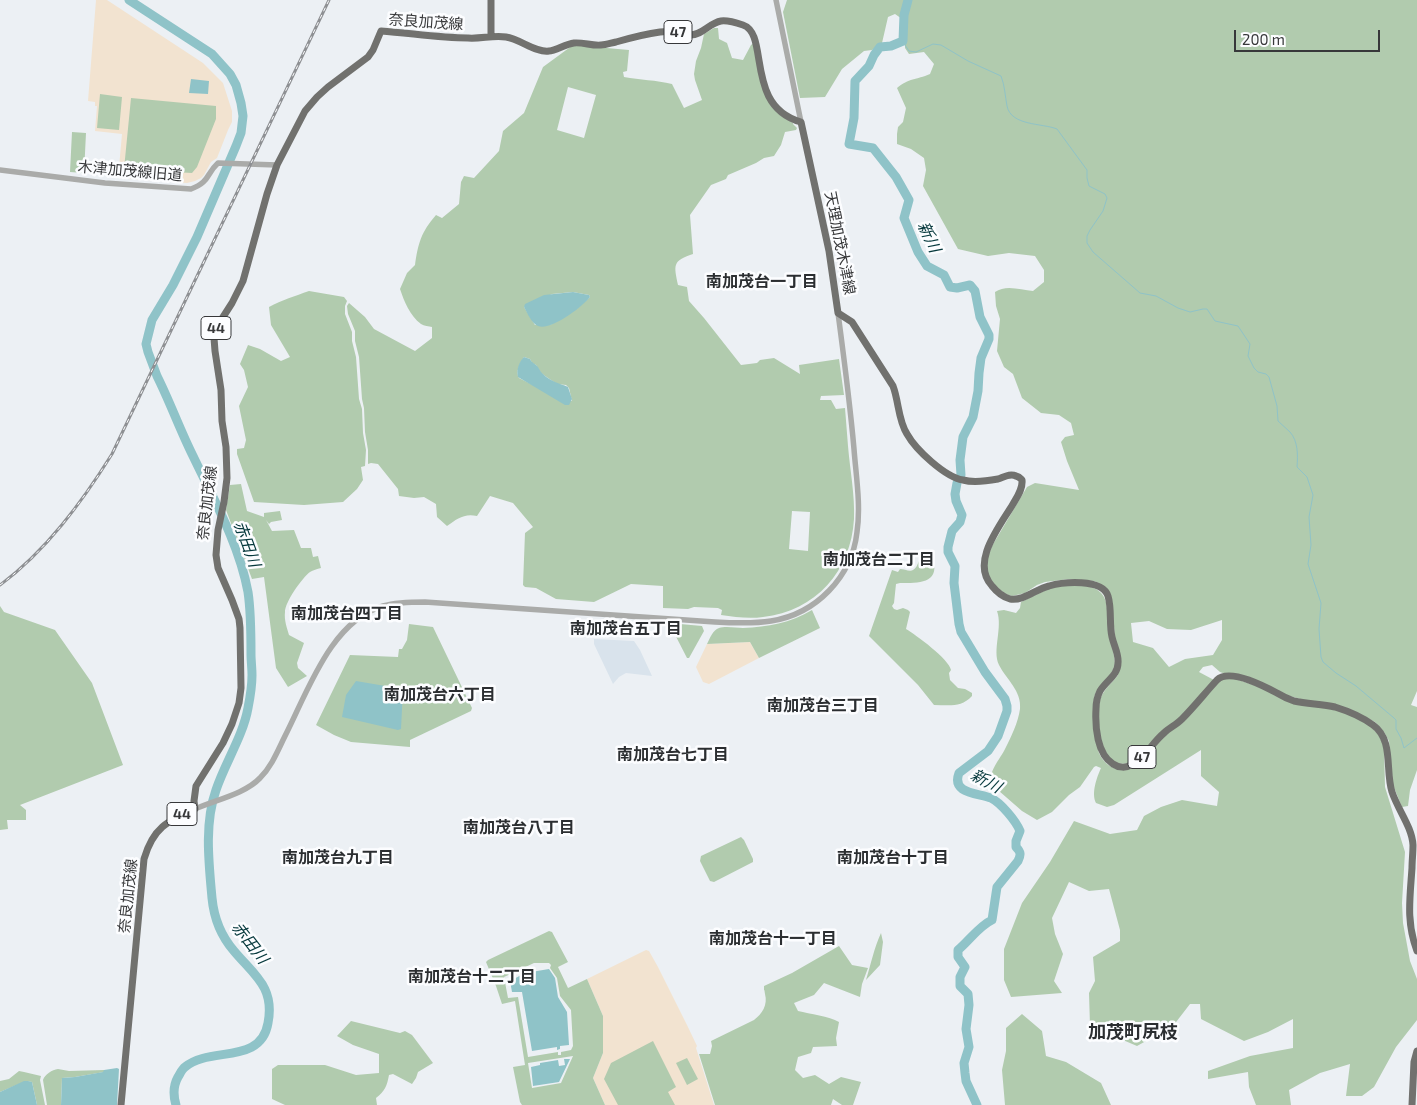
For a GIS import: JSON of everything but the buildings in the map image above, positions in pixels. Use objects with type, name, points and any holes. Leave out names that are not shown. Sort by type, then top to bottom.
[{"type":"main road","points":[[491,0],[492,36]]},
{"type":"main road","name":"47","points":[[492,36],[514,39],[539,50],[550,52],[564,45],[576,43],[600,46],[660,32],[696,35],[721,21],[745,25],[750,29],[755,38],[761,76],[769,98],[785,115],[801,122]]},
{"type":"main road","name":"奈良加茂線","points":[[121,1105],[144,859],[147,847],[157,830],[171,820],[195,809],[196,786],[223,743],[232,724],[239,703],[241,688],[239,619],[217,564],[216,550],[227,478],[221,390],[214,338],[216,328],[243,281],[277,165],[305,111],[317,97],[368,57],[381,31],[460,38],[492,36]]},
{"type":"main road","name":"天理加茂木津線","points":[[801,122],[829,251],[838,313],[852,322],[893,386],[900,415],[910,439],[949,475],[963,480],[984,481],[1011,475],[1019,476],[1022,480],[1022,488],[985,555],[985,573],[990,584],[1008,598],[1015,599],[1050,585],[1067,583],[1092,584],[1101,587],[1106,593],[1110,607],[1111,629],[1118,665],[1113,676],[1098,695],[1096,717],[1102,752],[1116,766],[1132,765],[1164,733],[1181,720],[1216,680],[1222,676],[1231,675],[1264,686],[1294,701],[1336,708],[1361,718],[1377,728],[1382,733],[1386,743],[1389,779],[1393,794],[1412,838],[1413,851],[1409,915],[1410,931],[1417,951]]},
{"type":"main road","points":[[1412,1105],[1414,1062],[1417,1050]]},
{"type":"street","points":[[776,0],[801,122]]},
{"type":"street","name":"木津加茂線旧道","points":[[0,170],[105,182],[191,189],[203,183],[218,163],[277,165]]},
{"type":"street","points":[[195,809],[251,785],[260,778],[273,760],[320,664],[338,637],[362,615],[384,606],[425,602],[755,623],[788,617],[818,601],[833,586],[847,566],[856,543],[858,526],[857,488],[848,389],[838,313]]},
{"type":"shaded area","points":[[96,0],[107,0],[203,63],[223,83],[232,111],[232,122],[217,158],[211,162],[201,178],[187,183],[118,178],[122,134],[95,131],[97,106],[95,106],[95,102],[88,101]]},
{"type":"shaded area","points":[[594,639],[634,641],[652,676],[626,673],[613,684],[594,644]]},
{"type":"shaded area","points":[[750,642],[759,658],[709,684],[703,682],[696,667],[707,644]]},
{"type":"shaded area","points":[[646,950],[649,951],[658,967],[697,1046],[696,1048],[714,1105],[605,1105],[593,1078],[603,1053],[603,1016],[587,979]]},
{"type":"green space","points":[[787,0],[1417,0],[1417,691],[1411,705],[1417,707],[1417,770],[1410,790],[1408,806],[1402,807],[1393,785],[1389,741],[1375,722],[1359,714],[1297,700],[1220,672],[1212,665],[1203,667],[1199,672],[1214,680],[1179,720],[1133,761],[1122,764],[1114,761],[1107,754],[1100,733],[1099,709],[1103,693],[1118,675],[1112,602],[1099,583],[1069,579],[1045,582],[1025,593],[1012,596],[1003,592],[995,585],[989,576],[986,566],[992,546],[1027,487],[1035,483],[1079,490],[1061,442],[1065,437],[1074,435],[1071,423],[1059,415],[1041,413],[1022,398],[1013,374],[1004,367],[997,351],[1000,319],[996,306],[995,292],[1004,288],[1033,291],[1044,282],[1044,270],[1035,256],[1009,253],[988,256],[958,249],[923,186],[926,170],[924,158],[911,149],[897,144],[898,127],[903,122],[906,108],[897,88],[909,81],[930,74],[934,64],[924,52],[909,54],[905,48],[905,21],[895,14],[888,17],[882,43],[872,50],[864,51],[842,69],[825,97],[800,98],[783,12]],"holes":[[[1222,620],[1222,640],[1213,655],[1185,659],[1169,667],[1153,648],[1133,642],[1131,623],[1149,621],[1167,629],[1191,630]]]},
{"type":"green space","points":[[714,28],[718,28],[719,39],[727,43],[732,58],[743,60],[751,45],[755,42],[758,65],[780,115],[793,123],[797,128],[796,130],[785,132],[781,145],[774,156],[764,158],[711,185],[690,215],[693,254],[681,259],[676,265],[678,285],[687,287],[689,301],[741,365],[774,358],[800,374],[799,365],[839,359],[844,395],[821,396],[820,400],[831,400],[836,409],[845,408],[853,492],[854,519],[851,538],[846,555],[838,571],[814,597],[799,606],[782,613],[758,618],[721,615],[722,610],[718,608],[663,608],[663,586],[631,584],[594,602],[556,599],[536,588],[523,585],[525,533],[533,527],[513,503],[490,496],[477,516],[464,516],[447,526],[437,517],[436,504],[424,497],[399,496],[398,489],[378,464],[368,464],[359,357],[355,341],[355,331],[347,306],[349,303],[365,317],[374,329],[415,351],[432,338],[432,327],[421,324],[414,317],[400,289],[407,273],[415,265],[419,244],[436,215],[442,218],[459,204],[461,182],[464,176],[474,178],[499,151],[503,131],[524,113],[543,67],[573,45],[629,50],[627,71],[623,72],[624,77],[672,84],[684,108],[702,100],[694,74],[704,34]],"holes":[[[568,87],[596,95],[584,138],[557,130]],[[573,292],[589,295],[590,297],[575,310],[550,325],[535,325],[524,307],[552,294]],[[524,357],[530,359],[541,373],[557,384],[566,385],[569,388],[572,401],[519,378],[518,370]],[[792,511],[810,512],[808,551],[789,549]]]},
{"type":"green space","points":[[100,94],[122,97],[119,130],[97,128]]},
{"type":"green space","points":[[131,98],[216,106],[216,119],[197,167],[192,173],[124,169]]},
{"type":"green space","points":[[72,132],[86,133],[84,173],[70,172]]},
{"type":"green space","points":[[309,291],[344,297],[347,301],[345,314],[352,332],[356,357],[359,399],[362,409],[366,450],[365,466],[361,467],[363,480],[357,489],[343,502],[304,505],[254,502],[237,454],[237,449],[244,448],[246,440],[239,406],[248,387],[244,370],[240,364],[248,345],[260,349],[281,361],[290,357],[271,325],[269,307]]},
{"type":"green space","points":[[241,484],[247,511],[264,517],[264,513],[280,511],[282,520],[269,524],[266,520],[272,531],[294,530],[301,548],[311,548],[313,557],[318,556],[321,568],[310,572],[303,579],[294,590],[286,608],[285,618],[289,635],[304,643],[297,663],[298,668],[307,676],[288,687],[276,668],[264,577],[252,579],[226,510],[230,485]]},
{"type":"green space","points":[[925,553],[932,556],[934,572],[931,577],[921,582],[896,584],[892,606],[897,610],[903,608],[910,612],[906,629],[945,660],[951,670],[949,673],[950,680],[958,688],[972,693],[968,700],[959,704],[934,705],[918,685],[869,636],[892,570],[898,572],[900,569],[913,570]]},
{"type":"green space","points":[[1063,585],[1089,586],[1099,591],[1106,602],[1115,663],[1110,675],[1096,692],[1094,697],[1094,713],[1099,753],[1103,760],[1113,768],[1125,770],[1156,745],[1219,679],[1230,677],[1333,708],[1361,720],[1379,735],[1384,747],[1385,787],[1405,852],[1402,903],[1403,923],[1410,961],[1417,979],[1417,1020],[1396,1047],[1374,1087],[1362,1096],[1346,1096],[1350,1064],[1320,1073],[1289,1090],[1291,1105],[1256,1105],[1249,1087],[1248,1072],[1208,1079],[1208,1071],[1250,1056],[1293,1048],[1293,1019],[1268,1032],[1244,1041],[1201,1019],[1200,1004],[1190,1004],[1173,1026],[1137,1046],[1090,1026],[1089,993],[1095,981],[1093,957],[1120,941],[1120,930],[1109,889],[1089,891],[1069,882],[1052,918],[1055,934],[1063,954],[1054,981],[1062,993],[1011,997],[1004,980],[1004,949],[1022,903],[1050,862],[1074,821],[1110,834],[1137,830],[1144,816],[1161,807],[1182,800],[1217,806],[1219,792],[1201,776],[1201,750],[1114,805],[1107,807],[1096,803],[1094,795],[1095,785],[1101,768],[1096,766],[1080,787],[1052,812],[1037,820],[1022,811],[991,784],[991,775],[1012,735],[1020,709],[1019,696],[997,659],[999,618],[997,611],[1004,610],[1016,613],[1020,608],[1021,602],[1048,589]]},
{"type":"green space","points":[[0,606],[4,612],[55,630],[92,683],[123,765],[20,805],[26,810],[26,820],[7,820],[8,829],[0,830]]},
{"type":"green space","points":[[812,610],[820,628],[759,658],[750,642],[707,644],[713,632],[719,628],[761,627],[787,621]]},
{"type":"green space","points":[[669,623],[702,626],[704,631],[689,658],[687,658]]},
{"type":"green space","points":[[409,624],[433,627],[472,708],[471,711],[410,740],[410,747],[351,742],[316,725],[350,655],[398,657],[399,649],[402,649],[407,640]]},
{"type":"green space","points":[[741,837],[753,862],[714,882],[710,881],[700,861],[701,856]]},
{"type":"green space","points":[[549,931],[552,932],[568,962],[558,967],[568,988],[587,979],[603,1016],[603,1053],[593,1078],[605,1105],[522,1105],[513,1067],[525,1065],[515,1001],[502,1004],[486,962]],"holes":[[[534,963],[549,963],[551,965],[550,968],[557,978],[560,996],[571,1010],[573,1046],[571,1050],[561,1052],[561,1055],[558,1055],[558,1052],[528,1057],[518,997],[508,998],[504,977]],[[573,1056],[561,1083],[532,1088],[528,1063]]]},
{"type":"green space","points":[[881,933],[883,942],[880,965],[866,980],[874,950]]},
{"type":"green space","points":[[839,946],[852,965],[868,968],[862,984],[860,997],[824,983],[814,995],[794,1003],[798,1011],[839,1022],[836,1038],[837,1046],[813,1047],[811,1053],[798,1057],[795,1070],[803,1078],[815,1075],[829,1084],[841,1077],[861,1082],[853,1105],[842,1105],[833,1099],[831,1105],[715,1105],[699,1054],[710,1054],[711,1041],[754,1020],[760,1015],[766,1002],[764,986],[792,973]]},
{"type":"green space","points":[[1022,1014],[1042,1031],[1046,1056],[1066,1062],[1101,1083],[1111,1105],[1005,1105],[1002,1070],[1006,1051],[1006,1028]]},
{"type":"green space","points":[[351,1021],[400,1033],[405,1031],[412,1035],[433,1063],[418,1072],[412,1084],[393,1074],[389,1075],[385,1088],[376,1098],[377,1105],[285,1105],[272,1099],[272,1069],[278,1065],[325,1065],[356,1075],[379,1073],[379,1054],[353,1045],[337,1036]]},
{"type":"green space","points":[[653,1041],[676,1087],[668,1092],[675,1105],[618,1105],[604,1079],[611,1063]]},
{"type":"green space","points":[[687,1058],[698,1079],[687,1085],[676,1063]]},
{"type":"green space","points":[[53,1070],[69,1071],[104,1070],[104,1072],[62,1078],[61,1105],[47,1105],[43,1080]]},
{"type":"green space","points":[[19,1071],[41,1076],[40,1080],[45,1105],[37,1105],[32,1082],[26,1081],[0,1092],[0,1081],[9,1079]]},
{"type":"water","points":[[191,79],[209,81],[208,94],[189,93]]},
{"type":"water","points":[[573,292],[589,295],[590,297],[558,322],[544,327],[536,325],[531,320],[524,307],[525,304],[544,295]]},
{"type":"water","points":[[524,357],[530,359],[549,379],[568,387],[572,399],[569,405],[565,405],[518,377],[518,366]]},
{"type":"water","points":[[356,681],[403,689],[401,729],[398,730],[342,717],[346,695]]},
{"type":"water","points":[[549,969],[555,978],[558,997],[567,1012],[569,1045],[560,1046],[560,1049],[557,1050],[557,1047],[532,1051],[522,992],[512,992],[510,981],[525,973]]},
{"type":"water","points":[[564,1059],[570,1059],[559,1082],[533,1086],[531,1067],[540,1065],[540,1063],[558,1060],[559,1066],[565,1065]]},
{"type":"water","points":[[119,1069],[117,1105],[61,1105],[62,1078]]},
{"type":"water","points":[[24,1081],[32,1082],[37,1105],[0,1105],[0,1092]]},
{"type":"waterway","name":"赤田川","points":[[129,0],[212,54],[230,74],[236,85],[243,116],[241,133],[236,146],[197,237],[173,285],[152,320],[146,344],[157,376],[232,539],[248,592],[252,683],[246,718],[212,803],[209,830],[209,858],[216,920],[229,945],[261,982],[266,991],[269,1011],[268,1023],[263,1036],[256,1045],[245,1050],[195,1061],[184,1068],[174,1087],[176,1105]]},
{"type":"waterway","name":"新川","points":[[908,0],[904,15],[903,41],[891,46],[880,47],[869,66],[855,81],[854,118],[849,144],[873,148],[896,177],[909,200],[904,218],[918,252],[927,266],[944,275],[950,287],[957,288],[970,285],[975,291],[980,317],[989,335],[989,339],[981,358],[973,417],[963,437],[960,460],[961,475]]},
{"type":"waterway","points":[[903,42],[909,51],[916,52],[933,44],[941,45],[968,61],[1001,76],[1007,106],[1014,117],[1028,123],[1057,129],[1087,170],[1089,186],[1105,194],[1107,198],[1103,211],[1087,236],[1087,243],[1093,252],[1140,293],[1156,296],[1190,312],[1207,309],[1215,321],[1238,326],[1250,344],[1248,356],[1254,368],[1269,377],[1277,406],[1278,421],[1290,432],[1295,440],[1297,467],[1307,477],[1313,495],[1309,517],[1311,545],[1308,564],[1321,603],[1319,629],[1323,662],[1356,686],[1396,720],[1396,729],[1404,748],[1417,738]]},
{"type":"waterway","name":"新川","points":[[957,483],[956,501],[962,515],[960,522],[952,531],[948,552],[955,566],[954,583],[959,624],[961,632],[985,672],[1005,699],[1007,706],[998,736],[988,751],[959,773],[958,780],[962,789],[991,798],[1004,808],[1020,831],[1016,841],[1020,857],[997,887],[992,920],[978,930],[958,950],[958,957],[965,967],[960,977],[960,986],[968,994],[969,1005],[966,1029],[969,1047],[964,1063],[965,1073],[966,1081],[977,1105]]},
{"type":"railway","points":[[0,585],[33,557],[62,525],[76,508],[112,454],[329,0]]},
{"type":"district","name":"南加茂台一丁目","points":[[762,282]]},
{"type":"district","name":"南加茂台二丁目","points":[[879,560]]},
{"type":"district","name":"南加茂台四丁目","points":[[347,614]]},
{"type":"district","name":"南加茂台五丁目","points":[[626,629]]},
{"type":"district","name":"南加茂台六丁目","points":[[440,695]]},
{"type":"district","name":"南加茂台三丁目","points":[[823,706]]},
{"type":"district","name":"南加茂台七丁目","points":[[673,755]]},
{"type":"district","name":"南加茂台八丁目","points":[[519,828]]},
{"type":"district","name":"南加茂台九丁目","points":[[338,858]]},
{"type":"district","name":"南加茂台十丁目","points":[[893,858]]},
{"type":"district","name":"南加茂台十一丁目","points":[[773,939]]},
{"type":"district","name":"南加茂台十二丁目","points":[[472,977]]},
{"type":"district","name":"加茂町尻枝","points":[[1133,1032]]}]
